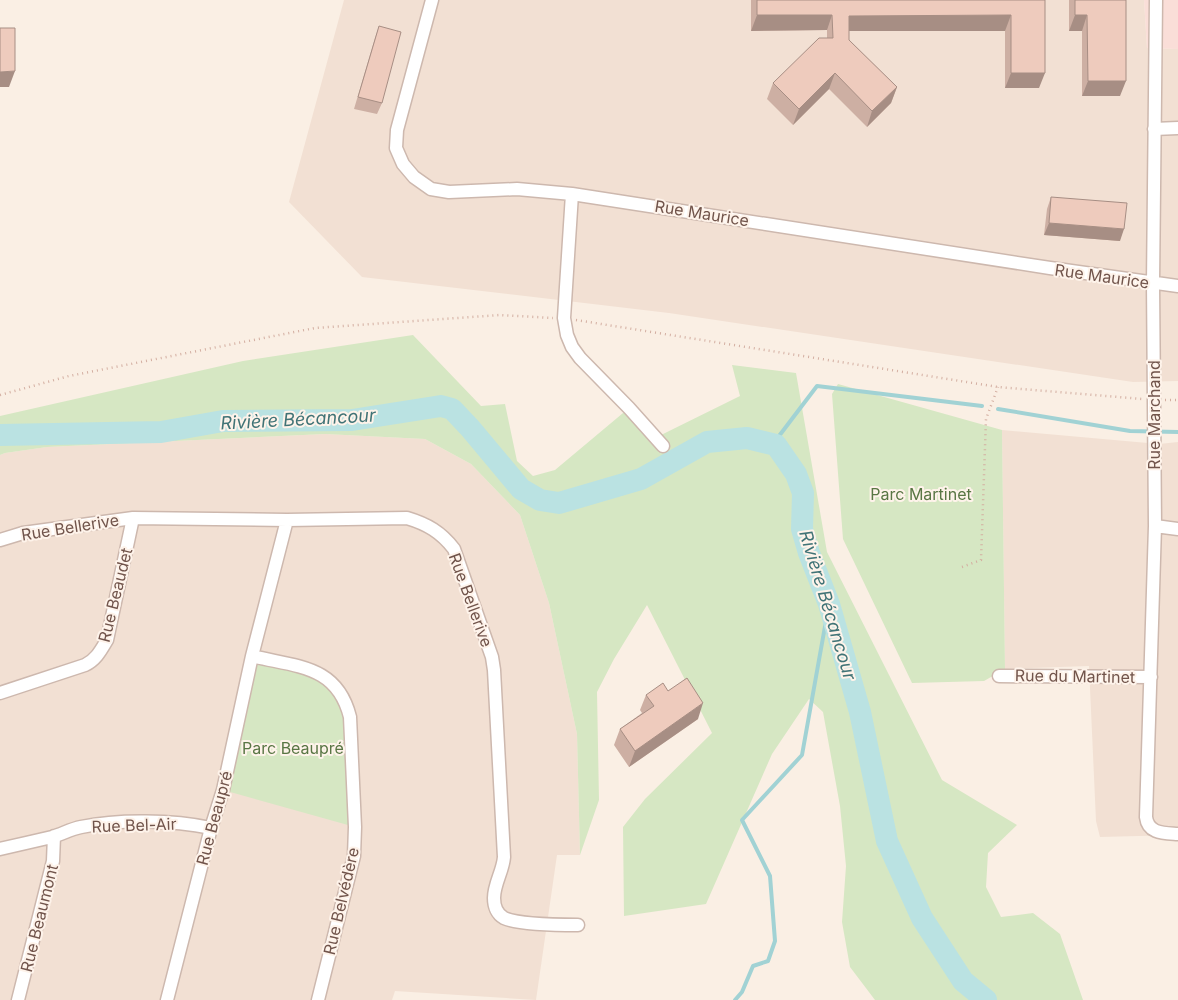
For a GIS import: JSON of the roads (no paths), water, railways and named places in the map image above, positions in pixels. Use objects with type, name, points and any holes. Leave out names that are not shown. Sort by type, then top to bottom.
[{"type":"street","name":"Rue Maurice","points":[[432,0],[397,130],[396,148],[403,164],[414,177],[431,189],[449,192],[517,189],[572,194],[1178,286]]},
{"type":"street","name":"Rue Marchand","points":[[1156,0],[1153,283],[1155,526],[1146,817],[1147,824],[1151,829],[1160,833],[1178,834]]},
{"type":"street","points":[[1154,129],[1178,128]]},
{"type":"street","points":[[572,194],[564,318],[567,335],[572,347],[580,358],[635,414],[663,446]]},
{"type":"street","name":"Rue Bellerive","points":[[0,540],[23,532],[133,518],[287,520],[407,518],[421,522],[434,529],[454,549],[492,657],[504,857],[494,895],[494,903],[497,911],[503,917],[511,920],[555,926],[578,925]]},
{"type":"street","name":"Rue Beaudet","points":[[0,693],[85,665],[97,657],[107,640],[133,518]]},
{"type":"street","name":"Rue Beaupré","points":[[167,1000],[211,828],[223,790],[252,656],[287,520]]},
{"type":"street","points":[[1155,526],[1178,530]]},
{"type":"street","name":"Rue Belvédère","points":[[252,656],[307,669],[330,680],[340,690],[347,704],[350,717],[355,827],[354,856],[318,1000]]},
{"type":"street","name":"Rue du Martinet","points":[[999,676],[1151,677]]},
{"type":"street","name":"Rue Bel-Air","points":[[0,849],[54,836],[81,827],[110,823],[167,822],[186,823],[211,828]]},
{"type":"street","name":"Rue Beaumont","points":[[18,1000],[53,861],[54,836]]},
{"type":"waterway","points":[[776,445],[779,436],[817,386],[982,406]]},
{"type":"waterway","name":"Rivière Bécancour","points":[[0,435],[161,432],[223,421],[352,420],[441,406],[452,409],[521,489],[540,500],[559,503],[641,479],[707,442],[747,438],[776,445],[796,474],[803,493],[802,529],[809,553],[829,604],[860,712],[887,841],[922,918],[963,981],[986,1000]]},
{"type":"waterway","points":[[998,409],[1130,431],[1178,432]]},
{"type":"waterway","points":[[735,1000],[742,992],[753,966],[768,961],[775,941],[770,876],[742,820],[802,755],[829,604]]},
{"type":"park label","name":"Parc Martinet","points":[[921,494]]},
{"type":"park label","name":"Parc Beaupré","points":[[293,748]]}]
